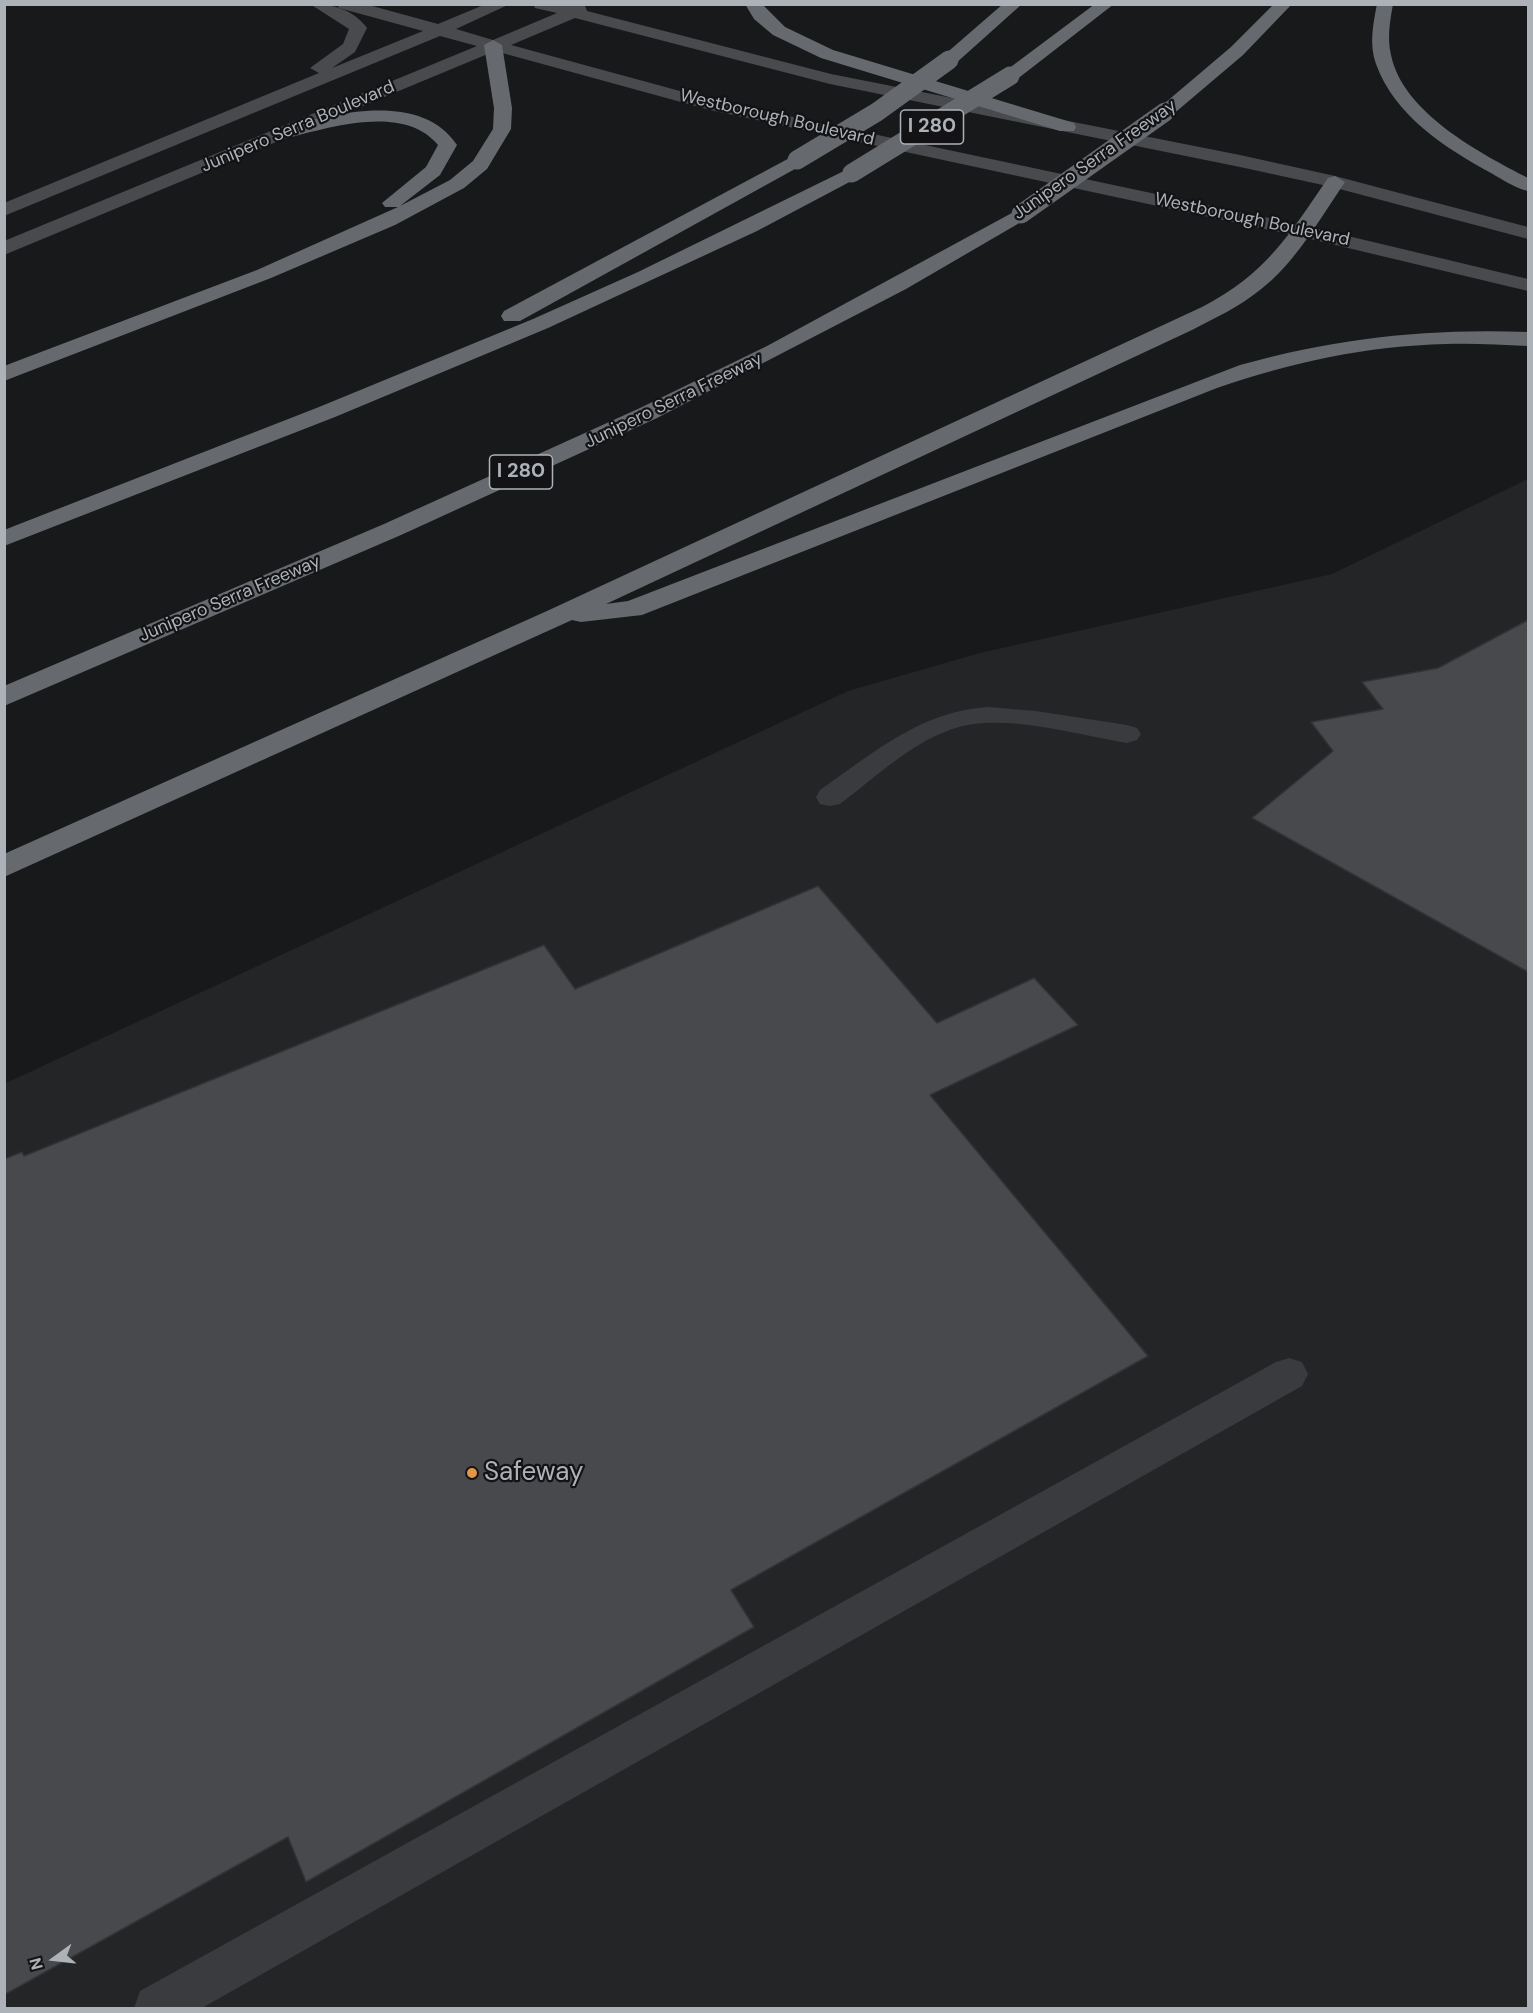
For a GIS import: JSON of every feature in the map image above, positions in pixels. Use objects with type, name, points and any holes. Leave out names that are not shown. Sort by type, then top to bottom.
[{"type":"highway","points":[[753,4],[760,15],[779,31],[827,54],[1067,127]]},
{"type":"highway","points":[[360,398],[797,160],[878,112],[949,60],[1014,4]]},
{"type":"highway","name":"I 280","points":[[4,538],[360,398],[515,335],[639,280],[852,173],[933,126],[1010,76],[1106,4]]},
{"type":"highway","name":"Junipero Serra Freeway","points":[[4,697],[644,417],[844,317],[1021,214],[1165,112],[1237,51],[1284,4]]},
{"type":"highway","points":[[1385,4],[1382,49],[1388,71],[1401,94],[1453,141],[1528,185]]},
{"type":"highway","points":[[4,374],[264,274],[427,203],[457,184],[480,165],[502,129],[503,108],[494,45]]},
{"type":"highway","points":[[264,274],[346,233],[401,197],[444,159],[448,145],[442,133],[425,124],[380,117],[351,119],[283,133]]},
{"type":"highway","points":[[4,867],[556,617],[1184,325],[1252,286],[1278,262],[1335,182]]},
{"type":"highway","points":[[556,617],[633,609],[1209,383],[1285,358],[1340,346],[1397,339],[1460,337],[1528,339]]},
{"type":"main road","points":[[225,121],[348,52],[356,39],[357,28],[346,18],[318,4]]},
{"type":"main road","name":"Westborough Boulevard","points":[[345,4],[710,105],[1302,231],[1528,285]]},
{"type":"main road","name":"Junipero Serra Boulevard","points":[[4,210],[225,121],[502,4]]},
{"type":"main road","points":[[541,4],[830,79],[1335,182],[1528,233]]},
{"type":"main road","name":"Junipero Serra Boulevard","points":[[4,249],[592,4]]},
{"type":"lane","points":[[830,797],[907,743],[950,721],[993,715],[1127,734]]},
{"type":"lane","points":[[157,2008],[1289,1374]]},
{"type":"shaded area","points":[[1528,479],[1528,2008],[5,2008],[4,1084],[848,691],[980,653],[1332,574]]},
{"type":"building","points":[[1528,620],[1528,972],[1252,818],[1333,751],[1311,722],[1383,709],[1362,682],[1438,668]]},
{"type":"building","name":"Safeway","points":[[818,886],[937,1023],[1034,978],[1078,1025],[930,1095],[1148,1356],[731,1590],[754,1627],[306,1882],[288,1837],[4,1995],[4,1159],[22,1152],[24,1156],[544,945],[575,989]]},
{"type":"place","name":"Safeway","points":[[472,1473]]}]
